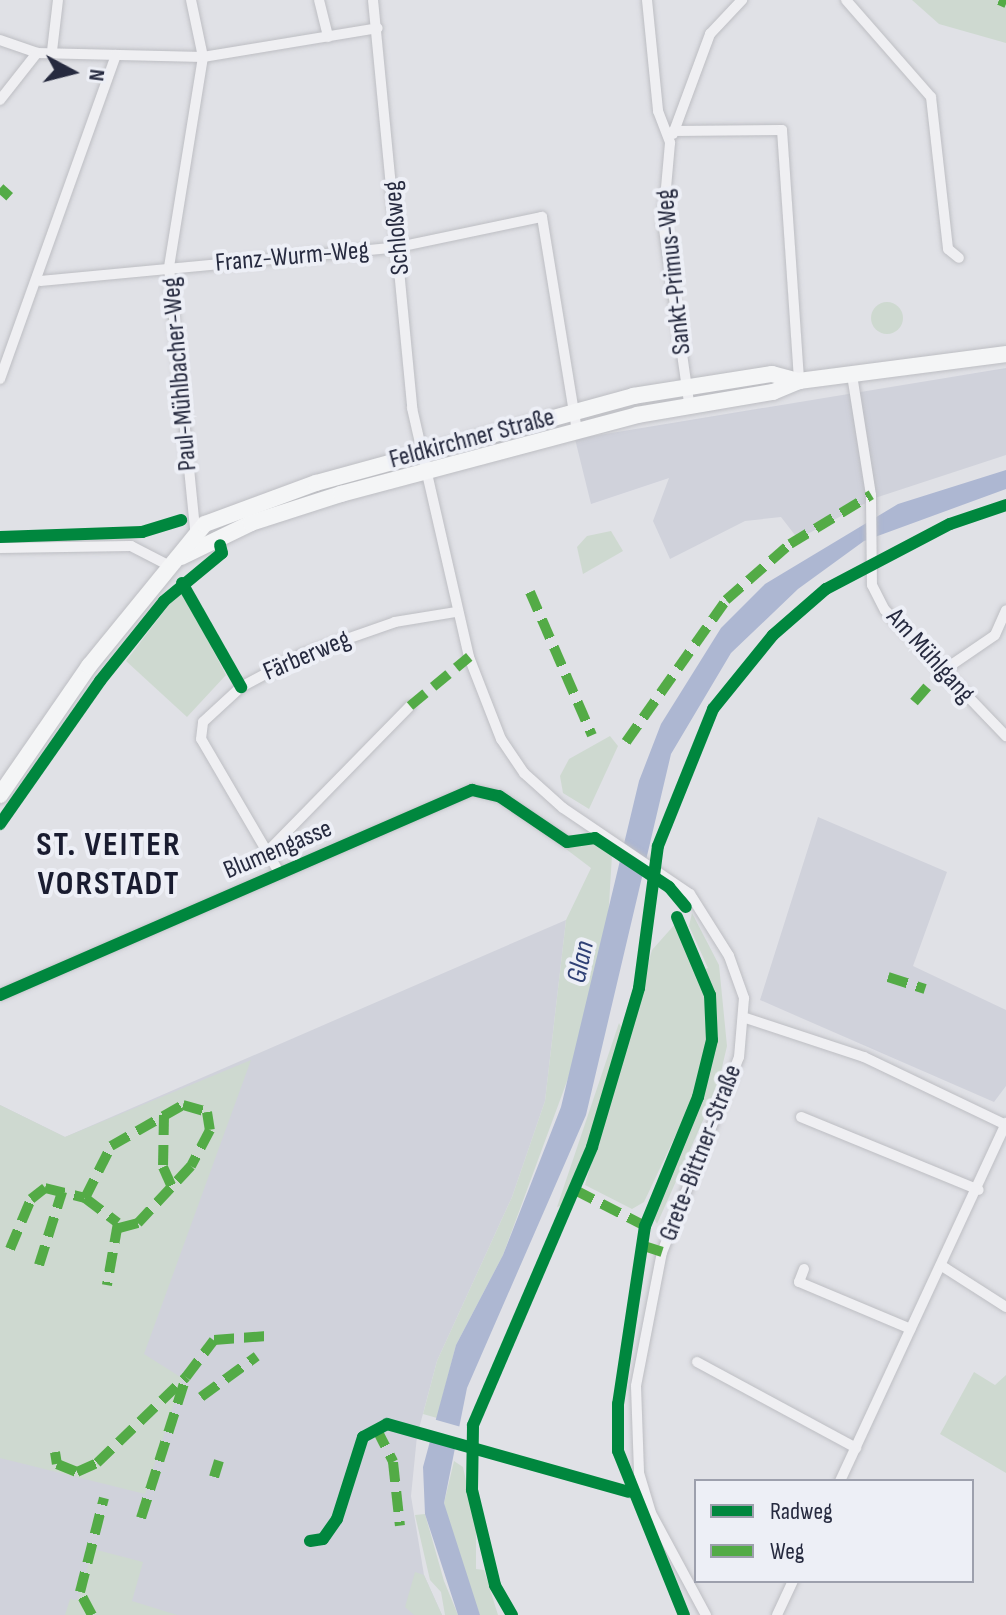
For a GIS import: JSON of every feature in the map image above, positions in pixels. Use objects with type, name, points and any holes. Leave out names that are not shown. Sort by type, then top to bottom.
[{"type":"main road","name":"Feldkirchner Straße","points":[[0,795],[196,531],[283,493],[577,431],[689,403],[773,392],[799,381],[1006,354]]},
{"type":"main road","name":"Feldkirchner Straße","points":[[168,565],[251,523],[573,411],[687,386],[772,374],[799,381]]},
{"type":"street","points":[[52,51],[58,0]]},
{"type":"street","points":[[191,0],[203,57]]},
{"type":"street","points":[[319,0],[328,37]]},
{"type":"street","name":"Schloßweg","points":[[373,0],[422,464]]},
{"type":"street","name":"Sankt-Primus-Weg","points":[[647,0],[658,111],[670,143],[663,222],[689,403]]},
{"type":"street","points":[[670,143],[710,34],[742,0]]},
{"type":"street","points":[[846,0],[931,97],[948,249],[959,258]]},
{"type":"street","points":[[0,40],[37,53],[203,57],[378,28]]},
{"type":"street","points":[[0,100],[37,53]]},
{"type":"street","points":[[0,379],[40,281],[116,55]]},
{"type":"street","name":"Paul-Mühlbacher-Weg","points":[[195,549],[196,531],[169,268],[203,57]]},
{"type":"street","points":[[673,131],[782,130],[799,381]]},
{"type":"street","name":"Franz-Wurm-Weg","points":[[40,281],[398,247],[542,217],[573,411]]},
{"type":"street","name":"Am Mühlgang","points":[[852,375],[871,507],[872,585],[885,610],[941,672],[1006,736]]},
{"type":"street","points":[[573,411],[577,431]]},
{"type":"street","name":"Grete-Bittner-Straße","points":[[422,464],[456,612],[511,755],[550,799],[668,876],[708,916],[729,956],[746,1018],[724,1106],[662,1252],[636,1386],[639,1473],[651,1513],[706,1615]]},
{"type":"street","points":[[0,548],[131,546],[168,565]]},
{"type":"street","points":[[941,672],[995,635],[1006,610]]},
{"type":"street","name":"Färberweg","points":[[280,874],[201,739],[209,714],[301,655],[395,622],[456,612]]},
{"type":"street","points":[[268,851],[410,706]]},
{"type":"street","name":"Blumengasse","points":[[0,995],[472,790],[499,796],[567,842]]},
{"type":"street","points":[[746,1018],[864,1057],[1006,1124],[979,1190],[841,1479]]},
{"type":"street","points":[[801,1117],[979,1190]]},
{"type":"street","points":[[942,1266],[1006,1307]]},
{"type":"street","points":[[804,1269],[799,1282],[911,1329]]},
{"type":"street","points":[[697,1362],[856,1448]]},
{"type":"street","points":[[777,1615],[792,1583]]},
{"type":"shaded area","points":[[912,0],[1006,0],[1006,43],[939,24]]},
{"type":"shaded area","points":[[887,302],[898,307],[903,318],[898,329],[887,334],[876,329],[871,318],[876,307]]},
{"type":"shaded area","points":[[1006,368],[1006,455],[875,498],[798,539],[781,517],[745,521],[670,559],[653,521],[669,478],[591,504],[575,439]]},
{"type":"shaded area","points":[[611,531],[623,551],[583,574],[577,547],[587,536]]},
{"type":"shaded area","points":[[181,589],[226,675],[187,717],[126,661]]},
{"type":"shaded area","points":[[610,736],[618,746],[589,809],[563,793],[560,776],[569,759]]},
{"type":"shaded area","points":[[818,817],[947,872],[913,966],[1006,1010],[1006,1086],[994,1102],[760,1000]]},
{"type":"shaded area","points":[[594,842],[612,855],[607,937],[584,1035],[503,1255],[456,1345],[437,1418],[423,1414],[437,1361],[512,1197],[545,1101],[566,920],[591,868],[562,846]]},
{"type":"shaded area","points":[[692,913],[719,965],[727,1046],[717,1089],[657,1224],[652,1215],[715,1044],[707,1046],[696,1092],[644,1202],[632,1209],[585,1185],[652,950],[676,923],[699,971],[708,968],[689,926]]},
{"type":"shaded area","points":[[566,920],[545,1101],[512,1197],[437,1361],[417,1436],[411,1496],[424,1575],[442,1615],[0,1615],[0,1105],[65,1137]]},
{"type":"shaded area","points":[[619,1023],[623,1031],[592,1130],[565,1205],[557,1207]]},
{"type":"shaded area","points":[[251,1060],[144,1354],[182,1378],[145,1494],[0,1458],[0,1105],[65,1137]]},
{"type":"shaded area","points":[[974,1372],[995,1385],[1006,1375],[1006,1473],[940,1434]]},
{"type":"shaded area","points":[[454,1461],[463,1467],[476,1527],[476,1569],[484,1570],[498,1615],[480,1615],[450,1539],[444,1503]]},
{"type":"shaded area","points":[[425,1514],[444,1581],[458,1615],[445,1615],[441,1592],[430,1580],[415,1515]]},
{"type":"shaded area","points":[[93,1549],[143,1562],[132,1601],[177,1615],[65,1615],[70,1599],[78,1600]]},
{"type":"shaded area","points":[[415,1572],[424,1575],[442,1615],[414,1615],[405,1607]]},
{"type":"water","points":[[1006,470],[1006,489],[864,541],[798,589],[731,653],[671,754],[586,1115],[467,1388],[444,1503],[480,1615],[458,1615],[425,1514],[423,1467],[456,1345],[503,1255],[561,1107],[639,781],[661,724],[721,628],[765,584],[898,504]]},
{"type":"pier","points":[[433,1419],[464,1428],[459,1446],[428,1437]]},
{"type":"marked path","points":[[999,0],[1006,3]]},
{"type":"marked path","points":[[0,188],[10,197]]},
{"type":"marked path","points":[[626,742],[726,600],[790,544],[871,495]]},
{"type":"marked path","points":[[530,592],[592,735]]},
{"type":"marked path","points":[[410,706],[469,657]]},
{"type":"marked path","points":[[914,702],[934,679]]},
{"type":"marked path","points":[[888,977],[925,989]]},
{"type":"marked path","points":[[85,1198],[111,1146],[183,1105],[207,1112],[210,1130],[191,1166],[138,1223],[119,1228]]},
{"type":"marked path","points":[[164,1115],[163,1167],[172,1187]]},
{"type":"marked path","points":[[10,1249],[31,1199],[45,1188],[85,1198],[118,1223],[107,1285]]},
{"type":"marked path","points":[[575,1190],[645,1226]]},
{"type":"marked path","points":[[39,1265],[62,1192]]},
{"type":"marked path","points":[[644,1246],[662,1252]]},
{"type":"marked path","points":[[141,1518],[186,1377],[214,1340],[267,1336]]},
{"type":"marked path","points":[[201,1397],[257,1356]]},
{"type":"marked path","points":[[55,1452],[57,1464],[77,1472],[97,1463],[186,1377]]},
{"type":"marked path","points":[[376,1428],[393,1462],[400,1526]]},
{"type":"marked path","points":[[214,1477],[219,1461]]},
{"type":"marked path","points":[[92,1615],[80,1592],[104,1498]]},
{"type":"cycle path","points":[[512,1615],[495,1585],[472,1490],[473,1425],[592,1147],[639,988],[658,846],[713,709],[773,635],[826,589],[950,524],[1006,505]]},
{"type":"cycle path","points":[[0,537],[142,532],[181,520]]},
{"type":"cycle path","points":[[0,824],[100,681],[164,601],[222,553],[220,545]]},
{"type":"cycle path","points":[[182,583],[241,687]]},
{"type":"cycle path","points":[[0,995],[472,790],[499,796],[567,842],[595,838],[669,887],[686,907]]},
{"type":"cycle path","points":[[677,917],[710,995],[712,1040],[698,1097],[645,1226],[618,1404],[618,1451],[684,1615]]},
{"type":"cycle path","points":[[310,1541],[323,1539],[337,1519],[363,1437],[387,1424],[629,1492]]},
{"type":"district","name":"ST. VEITER VORSTADT","points":[[109,864]]},
{"type":"water label","name":"Glan","points":[[581,962]]}]
